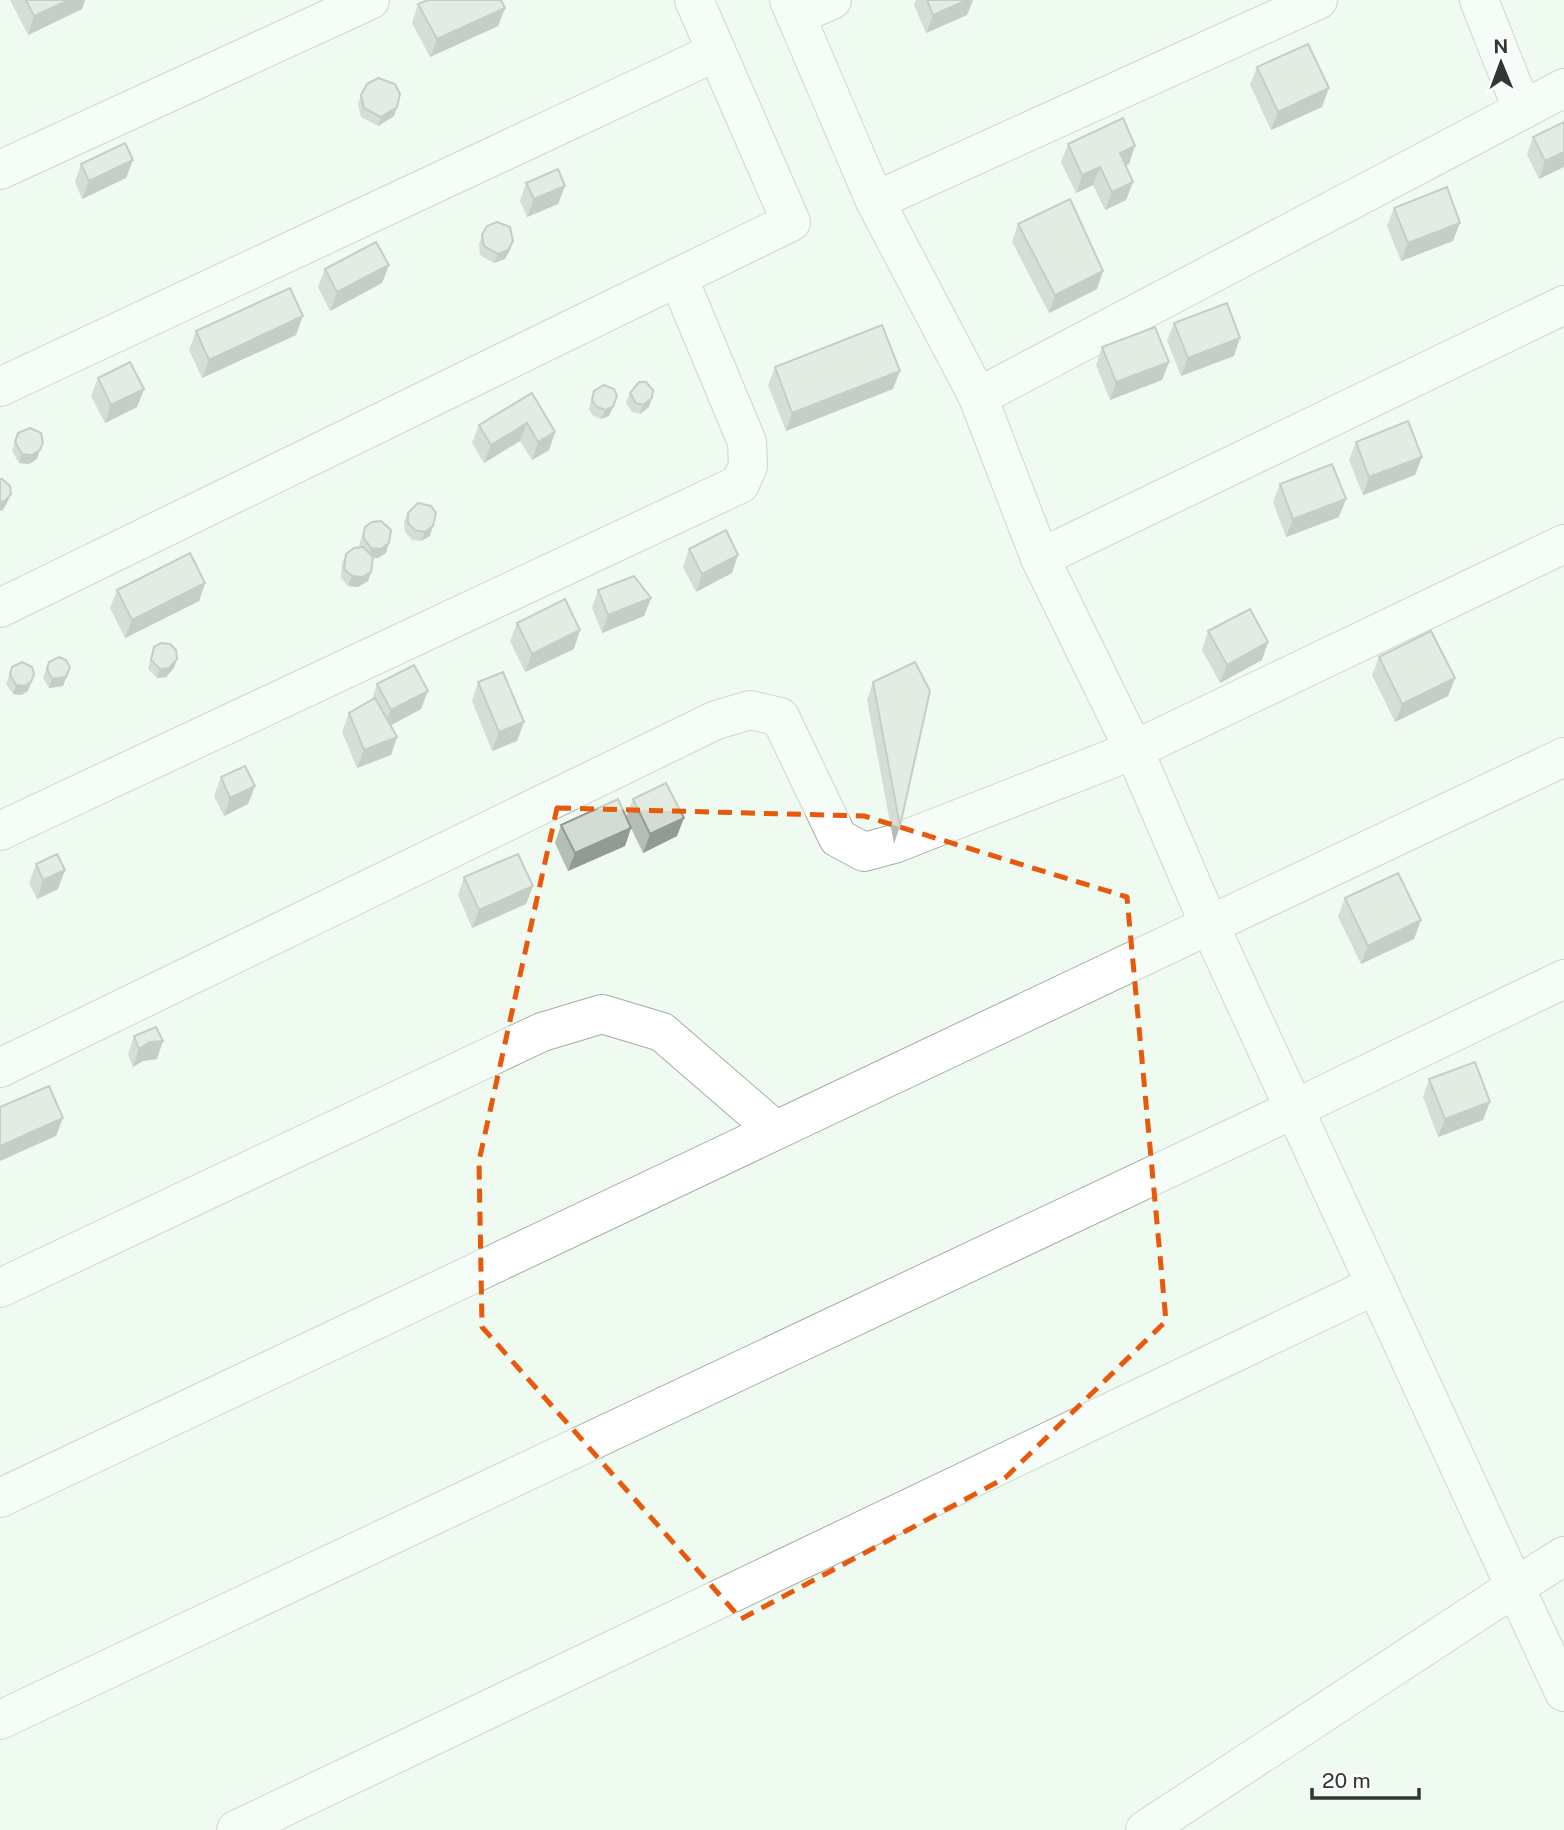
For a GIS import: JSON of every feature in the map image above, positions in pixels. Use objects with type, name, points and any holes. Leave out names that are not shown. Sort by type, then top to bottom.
[{"type":"street","points":[[0,170],[370,0]]},
{"type":"street","points":[[0,608],[791,222],[694,0]]},
{"type":"street","points":[[832,0],[792,8],[875,201],[978,397],[1040,558],[1134,750],[1209,924],[1564,1692]]},
{"type":"street","points":[[875,201],[1318,0]]},
{"type":"street","points":[[1479,0],[1522,109]]},
{"type":"street","points":[[0,387],[716,52]]},
{"type":"street","points":[[978,397],[1564,88]]},
{"type":"street","points":[[0,831],[740,484],[748,466],[747,442],[678,277]]},
{"type":"street","points":[[1040,558],[1564,305]]},
{"type":"street","points":[[0,1068],[716,720],[750,710],[780,718],[838,838],[864,852],[894,844],[1134,750],[1564,544]]},
{"type":"street","points":[[0,1498],[1564,757]]},
{"type":"street","points":[[0,1720],[1564,979]]},
{"type":"street","points":[[0,1288],[542,1032],[602,1014],[662,1032],[774,1129]]},
{"type":"street","points":[[236,1830],[1376,1285]]},
{"type":"street","points":[[1145,1830],[1564,1556]]},
{"type":"highlighted area","points":[[557,808],[864,816],[1127,897],[1166,1321],[1005,1478],[741,1619],[482,1327],[479,1161]]},
{"type":"building","points":[[26,0],[69,0],[34,16]]},
{"type":"building","points":[[428,0],[501,0],[505,8],[437,39],[418,4]]},
{"type":"building","points":[[927,0],[967,0],[933,15]]},
{"type":"building","points":[[1308,44],[1329,88],[1278,112],[1257,67]]},
{"type":"building","points":[[378,78],[395,84],[400,94],[397,107],[381,117],[364,108],[361,95],[367,84]]},
{"type":"building","points":[[1123,118],[1135,146],[1120,153],[1133,182],[1112,192],[1100,167],[1082,175],[1068,144]]},
{"type":"building","points":[[1564,122],[1564,152],[1545,161],[1533,137]]},
{"type":"building","points":[[125,143],[133,160],[89,181],[81,164]]},
{"type":"building","points":[[558,169],[565,186],[534,199],[526,183]]},
{"type":"building","points":[[1447,187],[1460,223],[1408,243],[1394,208]]},
{"type":"building","points":[[1070,199],[1103,271],[1055,295],[1018,224]]},
{"type":"building","points":[[497,222],[510,227],[513,241],[508,250],[498,254],[484,246],[482,235],[487,226]]},
{"type":"building","points":[[376,242],[389,265],[337,292],[325,269]]},
{"type":"building","points":[[290,288],[303,316],[209,360],[196,331]]},
{"type":"building","points":[[1227,303],[1240,338],[1188,358],[1174,323]]},
{"type":"building","points":[[882,325],[900,371],[792,413],[775,367]]},
{"type":"building","points":[[1155,327],[1169,362],[1116,382],[1102,347]]},
{"type":"building","points":[[130,362],[144,389],[111,405],[98,378]]},
{"type":"building","points":[[639,382],[646,382],[653,390],[652,398],[643,405],[636,403],[630,393]]},
{"type":"building","points":[[604,385],[614,389],[617,396],[613,407],[605,410],[597,407],[592,400],[594,391]]},
{"type":"building","points":[[532,393],[555,432],[538,442],[527,423],[491,445],[479,425]]},
{"type":"building","points":[[1408,421],[1422,457],[1369,477],[1356,442]]},
{"type":"building","points":[[30,428],[41,433],[43,442],[40,450],[32,455],[22,454],[15,442],[18,433]]},
{"type":"building","points":[[1332,464],[1346,499],[1293,519],[1280,484]]},
{"type":"building","points":[[0,479],[10,486],[11,494],[0,502]]},
{"type":"building","points":[[418,503],[431,506],[436,513],[433,526],[425,532],[415,530],[408,523],[408,513]]},
{"type":"building","points":[[381,521],[391,530],[389,543],[381,549],[371,548],[363,537],[365,527],[372,522]]},
{"type":"building","points":[[726,530],[738,555],[702,574],[689,549]]},
{"type":"building","points":[[363,547],[373,557],[371,572],[362,577],[352,576],[344,569],[346,554],[354,548]]},
{"type":"building","points":[[190,553],[205,583],[132,620],[117,590]]},
{"type":"building","points":[[634,576],[651,598],[608,615],[598,590]]},
{"type":"building","points":[[565,599],[580,630],[532,654],[517,623]]},
{"type":"building","points":[[1250,609],[1268,642],[1227,665],[1208,631]]},
{"type":"building","points":[[1431,631],[1455,678],[1402,704],[1379,657]]},
{"type":"building","points":[[161,643],[170,644],[176,650],[177,659],[169,668],[160,669],[151,660],[154,647]]},
{"type":"building","points":[[59,657],[66,660],[70,667],[66,677],[52,679],[47,669],[49,662]]},
{"type":"building","points":[[22,662],[32,667],[34,674],[31,682],[24,686],[16,685],[10,674],[12,667]]},
{"type":"building","points":[[915,662],[930,691],[900,826],[873,682]]},
{"type":"building","points":[[414,665],[428,691],[391,710],[377,684]]},
{"type":"building","points":[[503,672],[524,722],[499,732],[478,682]]},
{"type":"building","points":[[375,698],[397,737],[364,750],[349,713]]},
{"type":"building","points":[[245,766],[255,786],[230,798],[221,777]]},
{"type":"building","points":[[666,783],[684,818],[650,834],[633,799]]},
{"type":"building","points":[[618,799],[631,828],[575,853],[561,825]]},
{"type":"building","points":[[57,854],[65,870],[43,880],[36,864]]},
{"type":"building","points":[[518,854],[533,886],[479,910],[464,877]]},
{"type":"building","points":[[1398,873],[1421,920],[1368,946],[1345,898]]},
{"type":"building","points":[[156,1027],[163,1041],[150,1042],[139,1049],[134,1036]]},
{"type":"building","points":[[1475,1062],[1490,1102],[1445,1119],[1429,1079]]},
{"type":"building","points":[[49,1086],[63,1118],[0,1146],[0,1107]]}]
